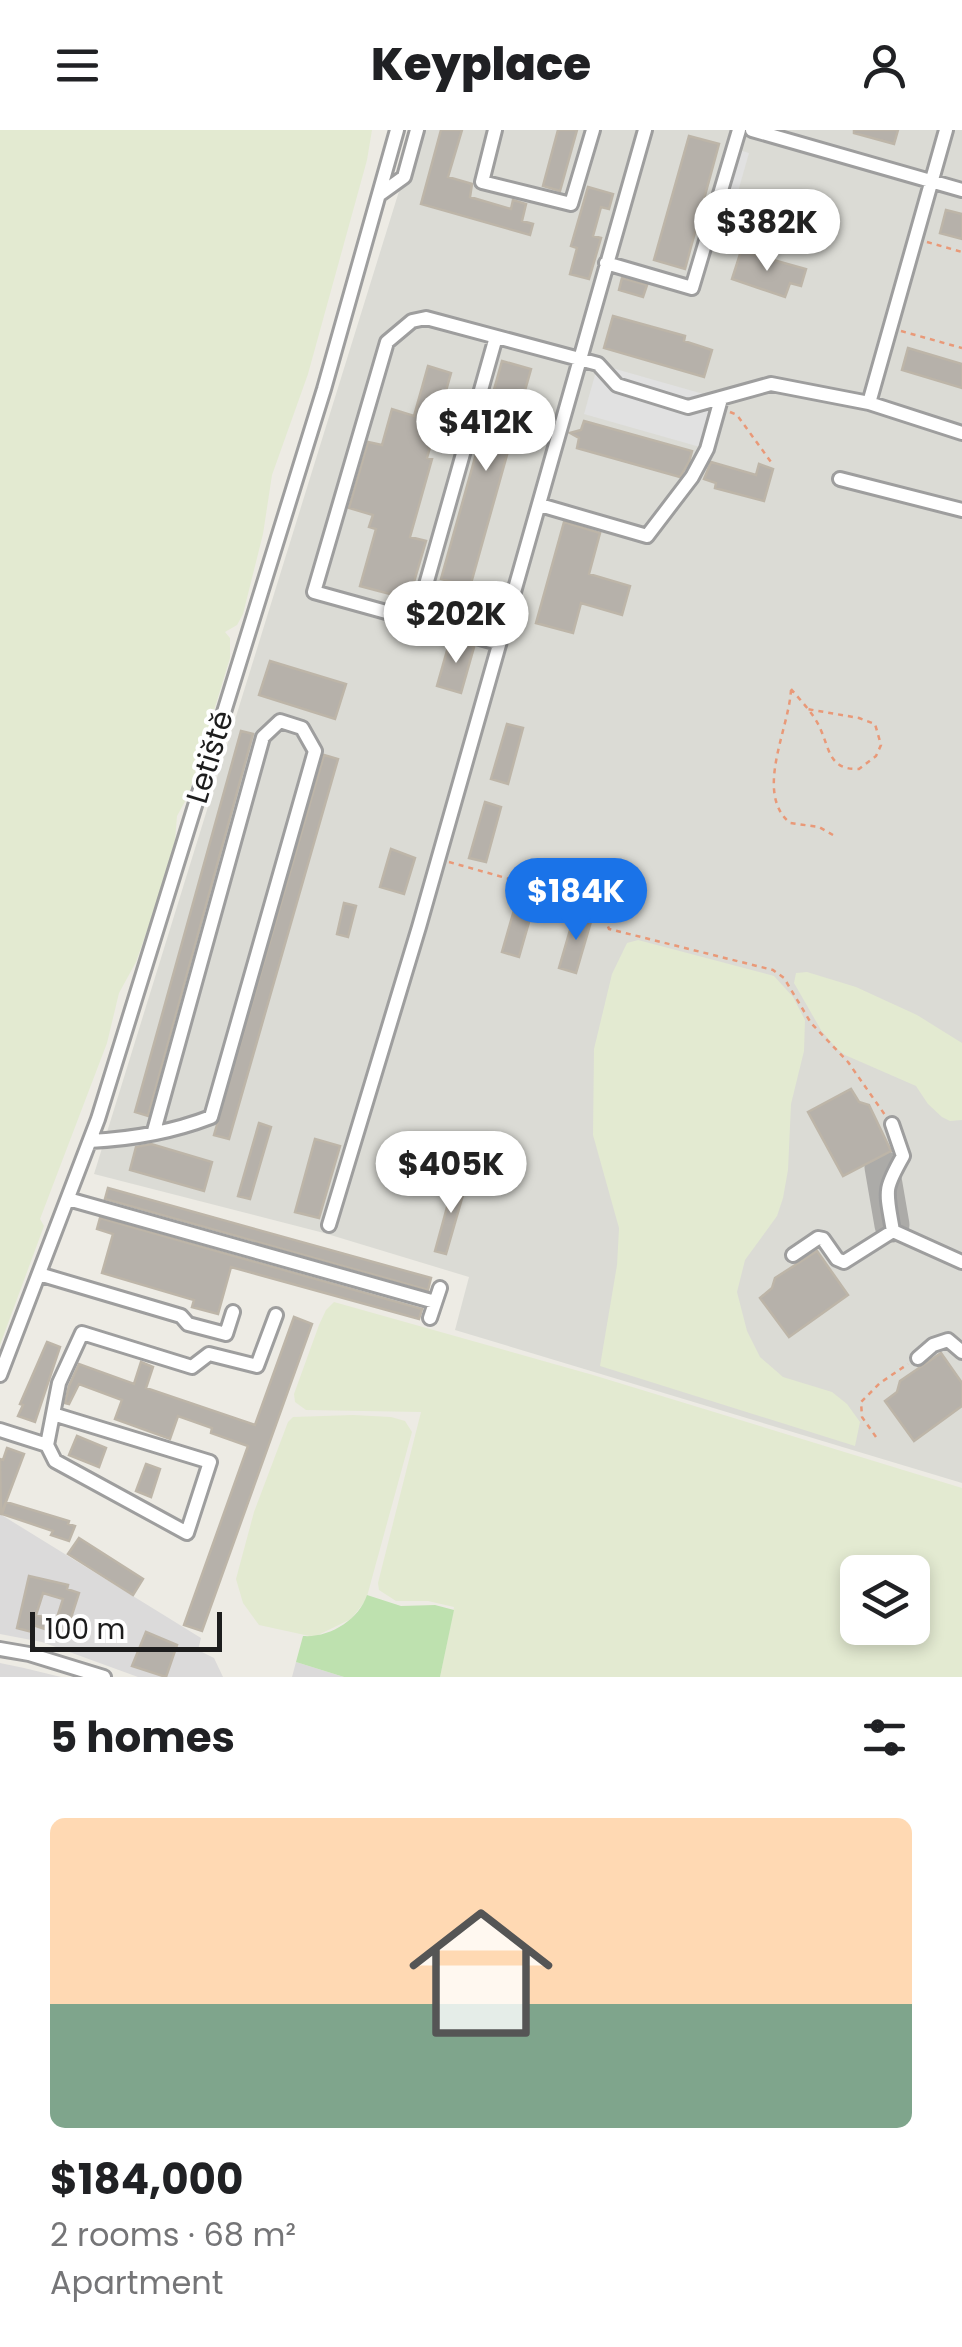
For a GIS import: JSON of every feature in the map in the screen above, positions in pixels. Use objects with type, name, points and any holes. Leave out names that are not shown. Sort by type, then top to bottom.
[{"type":"street","name":"Letiště","points":[[0,1375],[90,1141],[324,389],[397,130]]},
{"type":"street","points":[[378,195],[404,177],[417,130]]},
{"type":"street","points":[[495,130],[482,182],[571,204],[593,130]]},
{"type":"street","points":[[328,1224],[419,926],[644,130]]},
{"type":"street","points":[[606,264],[692,288],[738,130]]},
{"type":"street","points":[[752,130],[962,190]]},
{"type":"street","points":[[869,403],[946,130]]},
{"type":"street","points":[[498,643],[314,592],[387,342],[412,321],[426,318],[580,358],[598,364],[617,385],[688,407],[720,404],[771,384],[869,403],[962,432]]},
{"type":"street","points":[[416,620],[496,336]]},
{"type":"street","points":[[540,504],[647,536],[708,449],[720,404]]},
{"type":"street","points":[[840,478],[962,510]]},
{"type":"street","points":[[90,1141],[154,1131],[168,1133],[211,1117],[315,751],[302,728],[280,721],[263,738],[154,1131]]},
{"type":"street","points":[[892,1124],[903,1156],[886,1189],[893,1230]]},
{"type":"street","points":[[68,1199],[435,1302]]},
{"type":"street","points":[[793,1255],[818,1238],[844,1262],[893,1230]]},
{"type":"street","points":[[893,1230],[962,1262]]},
{"type":"street","points":[[39,1274],[181,1316],[188,1324],[226,1334],[232,1312]]},
{"type":"street","points":[[430,1318],[440,1288]]},
{"type":"street","points":[[53,1414],[210,1462],[187,1533],[55,1461],[47,1445],[53,1414],[59,1383],[82,1333],[192,1367],[209,1354],[258,1366],[276,1315]]},
{"type":"street","points":[[918,1358],[943,1340],[962,1352]]},
{"type":"street","points":[[0,1430],[47,1445]]},
{"type":"street","points":[[0,1650],[29,1654],[104,1677]]},
{"type":"path","points":[[916,239],[962,252]]},
{"type":"path","points":[[890,328],[962,348]]},
{"type":"path","points":[[720,404],[737,414],[771,462]]},
{"type":"path","points":[[807,709],[865,719],[875,724],[881,744],[876,756],[859,769],[838,766],[832,761],[819,724],[807,709],[791,689],[774,793],[777,807],[790,822],[819,827],[833,835]]},
{"type":"path","points":[[438,858],[598,904],[609,929],[620,934],[651,937],[774,970],[784,978],[811,1023],[848,1062],[892,1124]]},
{"type":"path","points":[[876,1437],[862,1418],[861,1402],[880,1383],[918,1358]]},
{"type":"shaded area","points":[[418,130],[962,130],[962,1483],[455,1330],[469,1277],[324,1233],[94,1174]]},
{"type":"shaded area","points":[[739,150],[749,153],[721,251],[711,248]]},
{"type":"shaded area","points":[[598,364],[721,399],[707,449],[584,414]]},
{"type":"shaded area","points":[[0,1514],[201,1638],[198,1650],[214,1658],[223,1677],[138,1677],[42,1642],[0,1634]]},
{"type":"shaded area","points":[[296,1662],[344,1677],[292,1677]]},
{"type":"shaded area","points":[[0,1663],[24,1668],[61,1677],[0,1677]]},
{"type":"green space","points":[[0,130],[372,130],[308,374],[272,475],[263,534],[243,614],[237,625],[225,632],[230,638],[230,658],[188,796],[177,816],[175,841],[156,905],[136,962],[119,993],[107,1043],[40,1219],[44,1226],[0,1345]]},
{"type":"green space","points":[[638,940],[774,976],[793,997],[805,1020],[804,1051],[791,1104],[783,1198],[777,1216],[745,1260],[737,1292],[747,1331],[760,1357],[783,1377],[832,1392],[847,1404],[860,1422],[855,1446],[600,1366],[617,1265],[619,1228],[593,1135],[594,1049],[612,974],[627,943]]},
{"type":"green space","points":[[807,972],[856,987],[917,1015],[962,1043],[962,1120],[942,1117],[916,1086],[836,1048],[794,983],[796,973]]},
{"type":"green space","points":[[334,1302],[593,1375],[962,1488],[962,1677],[440,1677],[454,1607],[428,1601],[396,1601],[379,1590],[378,1583],[421,1412],[306,1410],[295,1402],[294,1394],[319,1325]]},
{"type":"green space","points":[[353,1415],[405,1421],[412,1432],[366,1600],[351,1619],[314,1637],[259,1625],[243,1603],[236,1579],[254,1512],[288,1422],[293,1417]]},
{"type":"green space","points":[[367,1595],[401,1606],[435,1605],[454,1610],[440,1677],[344,1677],[296,1662],[303,1636],[323,1634],[342,1626]]},
{"type":"building","points":[[441,130],[462,130],[448,177],[472,184],[470,197],[511,209],[513,200],[526,204],[522,221],[533,224],[530,235],[421,204]]},
{"type":"building","points":[[558,130],[577,130],[560,191],[543,186]]},
{"type":"building","points":[[854,130],[898,130],[894,144]]},
{"type":"building","points":[[689,136],[719,144],[685,269],[654,260]]},
{"type":"building","points":[[588,187],[613,194],[609,209],[601,207],[593,236],[601,238],[589,279],[570,274],[577,248],[571,246]]},
{"type":"building","points":[[946,210],[962,214],[962,239],[940,233]]},
{"type":"building","points":[[741,251],[806,269],[801,286],[790,283],[785,297],[732,279]]},
{"type":"building","points":[[622,278],[647,285],[643,297],[619,290]]},
{"type":"building","points":[[613,316],[685,336],[684,341],[712,350],[704,377],[604,348]]},
{"type":"building","points":[[908,348],[962,364],[962,388],[902,370]]},
{"type":"building","points":[[502,361],[531,369],[470,587],[441,579]]},
{"type":"building","points":[[428,366],[451,373],[410,537],[426,541],[409,599],[360,586],[376,529],[369,527],[373,515],[349,508],[368,442],[382,445],[392,409],[414,416]]},
{"type":"building","points":[[584,421],[692,451],[689,462],[680,477],[577,448],[579,438],[570,433],[581,430]]},
{"type":"building","points":[[711,462],[756,475],[759,464],[773,469],[764,501],[715,488],[716,483],[704,479]]},
{"type":"building","points":[[564,522],[600,533],[589,574],[630,586],[622,615],[581,603],[573,633],[536,623]]},
{"type":"building","points":[[450,640],[474,647],[461,693],[437,686]]},
{"type":"building","points":[[270,661],[346,684],[335,719],[259,695]]},
{"type":"building","points":[[507,724],[523,728],[508,784],[491,779]]},
{"type":"building","points":[[241,731],[253,734],[148,1116],[135,1112]]},
{"type":"building","points":[[324,755],[338,759],[229,1139],[214,1135]]},
{"type":"building","points":[[485,802],[501,807],[486,862],[469,858]]},
{"type":"building","points":[[391,849],[415,858],[404,894],[380,887]]},
{"type":"building","points":[[518,896],[535,901],[519,957],[502,952]]},
{"type":"building","points":[[344,903],[356,906],[348,937],[337,934]]},
{"type":"building","points":[[575,913],[592,918],[576,973],[559,968]]},
{"type":"building","points":[[851,1089],[859,1102],[869,1105],[891,1151],[843,1176],[808,1112]]},
{"type":"building","points":[[259,1123],[271,1127],[250,1199],[238,1196]]},
{"type":"building","points":[[315,1139],[340,1146],[319,1218],[295,1212]]},
{"type":"building","points":[[151,1144],[212,1162],[204,1191],[130,1170],[136,1147]]},
{"type":"building","points":[[455,1178],[467,1181],[446,1254],[435,1251]]},
{"type":"building","points":[[108,1188],[431,1278],[428,1290],[105,1199]]},
{"type":"building","points":[[100,1218],[422,1309],[419,1319],[231,1267],[218,1314],[192,1307],[194,1300],[102,1273],[113,1234],[97,1229]]},
{"type":"building","points":[[817,1251],[848,1295],[789,1337],[760,1298],[772,1288],[775,1278]]},
{"type":"building","points":[[294,1317],[312,1324],[202,1631],[184,1625],[248,1446],[178,1416],[170,1439],[115,1419],[122,1400],[79,1384],[69,1404],[65,1403],[69,1386],[79,1364],[134,1384],[141,1362],[153,1367],[146,1388],[255,1425]]},
{"type":"building","points":[[47,1342],[60,1347],[35,1422],[18,1416]]},
{"type":"building","points":[[941,1353],[962,1383],[962,1406],[914,1441],[885,1401],[897,1392],[900,1381]]},
{"type":"building","points":[[77,1436],[106,1448],[99,1467],[69,1455]]},
{"type":"building","points":[[7,1448],[24,1454],[1,1515],[0,1459],[3,1460]]},
{"type":"building","points":[[146,1464],[160,1469],[151,1497],[136,1491]]},
{"type":"building","points":[[6,1502],[69,1521],[75,1526],[69,1541],[51,1535],[53,1531],[2,1514]]},
{"type":"building","points":[[79,1538],[143,1579],[133,1595],[68,1554]]},
{"type":"building","points":[[29,1576],[68,1585],[67,1589],[79,1593],[64,1640],[33,1625],[32,1632],[17,1628]],"holes":[[[43,1593],[63,1599],[56,1621],[36,1615]]]},
{"type":"building","points":[[146,1632],[177,1645],[166,1677],[132,1666]]},
{"type":"taxiway","points":[[882,1167],[892,1225]]}]
